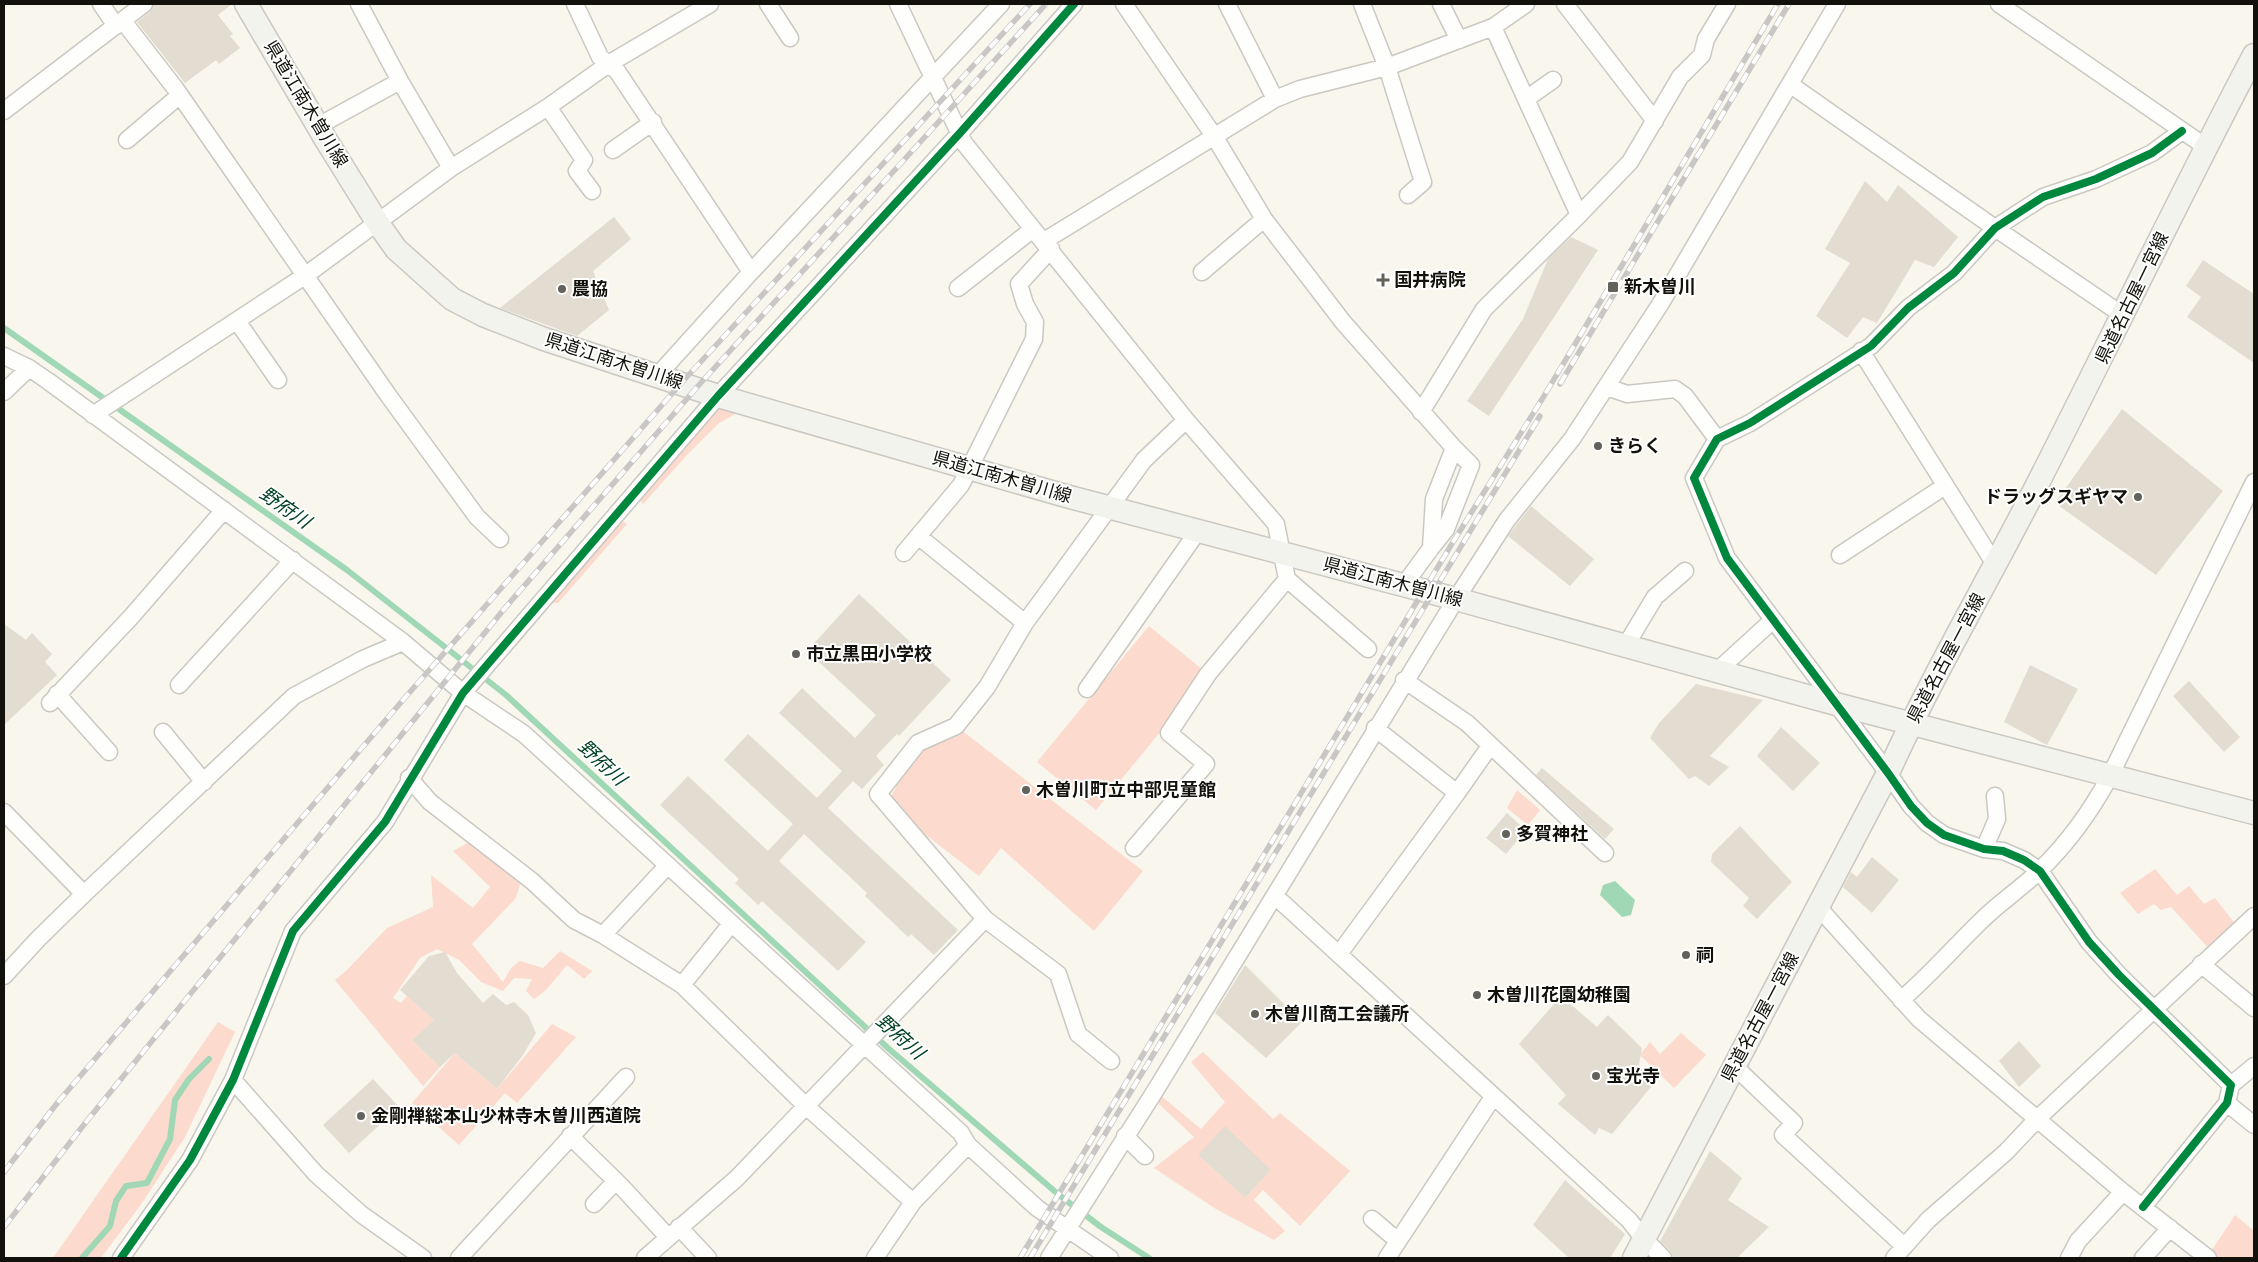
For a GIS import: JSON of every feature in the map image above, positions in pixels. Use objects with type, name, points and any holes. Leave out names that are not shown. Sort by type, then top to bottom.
[{"type":"main road","name":"県道江南木曽川線","points":[[246,4],[318,126],[377,222],[396,249],[452,299],[483,315],[544,339],[718,396],[1109,508],[1456,598],[1716,672],[2254,813]]},
{"type":"main road","name":"県道名古屋一宮線","points":[[1639,1249],[1888,773],[1911,723],[1996,566],[2124,316],[2206,147],[2254,55]]},
{"type":"street","points":[[101,4],[120,23],[180,95],[388,395],[477,517],[500,539]]},
{"type":"street","points":[[4,111],[144,4]]},
{"type":"street","points":[[360,4],[400,81],[451,168]]},
{"type":"street","points":[[575,4],[600,57],[610,63],[652,122],[751,272]]},
{"type":"street","points":[[96,414],[306,275],[451,168],[548,108],[610,63],[710,4]]},
{"type":"street","points":[[768,4],[790,38]]},
{"type":"street","points":[[898,4],[931,77],[964,143],[1186,420],[1276,524],[1287,579],[1368,649]]},
{"type":"street","points":[[658,375],[931,77],[1001,4]]},
{"type":"street","points":[[121,1258],[190,1160],[233,1080],[293,931],[385,822],[409,778],[467,689],[718,396],[960,133],[1074,4]]},
{"type":"street","points":[[1124,4],[1214,136],[1264,219],[1344,322],[1471,465],[1446,529],[1404,585]]},
{"type":"street","points":[[1226,4],[1275,99]]},
{"type":"street","points":[[1362,4],[1387,67],[1423,182],[1408,195]]},
{"type":"street","points":[[1440,4],[1460,40]]},
{"type":"street","points":[[958,288],[1043,240],[1275,99],[1300,89],[1387,67],[1460,40],[1493,27],[1526,4]]},
{"type":"street","points":[[1565,4],[1655,121]]},
{"type":"street","points":[[1422,412],[1484,309],[1580,215],[1630,162],[1680,77],[1702,55],[1706,39],[1727,4]]},
{"type":"street","points":[[1049,1258],[1068,1226],[1087,1201],[1125,1136],[1275,896],[1404,680],[1456,598],[1507,520],[1572,439],[1661,303],[1837,4]]},
{"type":"street","points":[[2000,4],[2206,147]]},
{"type":"street","points":[[1493,27],[1580,215]]},
{"type":"street","points":[[1526,98],[1553,80]]},
{"type":"street","points":[[318,126],[400,81]]},
{"type":"street","points":[[1791,85],[2124,316]]},
{"type":"street","points":[[127,140],[180,95]]},
{"type":"street","points":[[548,108],[584,160],[577,171],[592,191]]},
{"type":"street","points":[[613,150],[652,122]]},
{"type":"street","points":[[2182,131],[2152,153],[2096,180],[2043,197],[1995,228],[1954,273],[1908,308],[1871,346],[1861,350],[1750,422],[1717,439],[1694,478],[1727,558],[1911,806],[1927,823],[1944,835],[1984,849],[2003,851],[2024,860],[2040,871],[2089,942],[2153,1009],[2231,1085]]},
{"type":"street","points":[[1202,272],[1264,219]]},
{"type":"street","points":[[904,553],[961,485],[1034,339],[1035,322],[1025,304],[1019,284],[1043,240]]},
{"type":"street","points":[[237,321],[278,380]]},
{"type":"street","points":[[1861,350],[1996,566]]},
{"type":"street","points":[[4,356],[29,368],[96,414],[467,689],[524,734],[731,924],[866,1043],[960,1133],[968,1145],[1037,1208],[1068,1226],[1110,1258]]},
{"type":"street","points":[[4,392],[29,368]]},
{"type":"street","points":[[1607,387],[1627,394],[1675,389],[1684,396],[1717,439]]},
{"type":"street","points":[[1111,1061],[1078,1034],[1058,974],[985,919],[878,794],[918,743],[956,726],[988,688],[1025,623],[1144,460],[1186,420]]},
{"type":"street","points":[[1431,548],[1434,499],[1454,448]]},
{"type":"street","points":[[1901,1000],[1984,918],[2040,871],[2069,840],[2094,804],[2110,776],[2254,482]]},
{"type":"street","points":[[1840,556],[1946,486]]},
{"type":"street","points":[[1433,508],[1452,512]]},
{"type":"street","points":[[109,752],[53,699],[131,616],[224,510]]},
{"type":"street","points":[[1087,689],[1198,531]]},
{"type":"street","points":[[918,536],[1025,623]]},
{"type":"street","points":[[179,685],[293,560]]},
{"type":"street","points":[[1626,645],[1655,597],[1685,571]]},
{"type":"street","points":[[1134,848],[1206,764],[1169,733],[1208,674],[1287,579]]},
{"type":"street","points":[[1716,672],[1773,620]]},
{"type":"street","points":[[4,976],[38,939],[84,894],[294,696],[363,659],[403,642]]},
{"type":"street","points":[[1404,680],[1467,723],[1605,854]]},
{"type":"street","points":[[1376,728],[1457,793]]},
{"type":"street","points":[[163,732],[204,782]]},
{"type":"street","points":[[1339,954],[1490,746]]},
{"type":"street","points":[[409,778],[430,802],[532,881],[574,920],[603,935],[682,985],[807,1107],[913,1202]]},
{"type":"street","points":[[1984,849],[1997,819],[1995,796]]},
{"type":"street","points":[[4,812],[84,894]]},
{"type":"street","points":[[603,935],[668,865]]},
{"type":"street","points":[[1275,896],[1629,1220],[1639,1249],[1663,1258]]},
{"type":"street","points":[[1818,907],[1918,1019],[2123,1192],[2208,1258]]},
{"type":"street","points":[[1734,1066],[1794,1123],[1782,1135],[1899,1252],[1928,1220],[2006,1152],[2037,1119],[2254,916]]},
{"type":"street","points":[[644,1258],[737,1178],[985,919]]},
{"type":"street","points":[[682,985],[731,924]]},
{"type":"street","points":[[2202,964],[2254,1008]]},
{"type":"street","points":[[2143,1207],[2227,1103],[2231,1085],[2254,1066]]},
{"type":"street","points":[[459,1258],[626,1077]]},
{"type":"street","points":[[233,1080],[316,1174],[361,1214],[423,1258]]},
{"type":"street","points":[[1387,1258],[1493,1097]]},
{"type":"street","points":[[2227,1103],[2254,1125]]},
{"type":"street","points":[[570,1136],[616,1181],[673,1232],[708,1258]]},
{"type":"street","points":[[1125,1136],[1145,1156]]},
{"type":"street","points":[[875,1258],[913,1202],[968,1145]]},
{"type":"street","points":[[594,1204],[616,1181]]},
{"type":"street","points":[[2068,1258],[2078,1241],[2123,1192]]},
{"type":"street","points":[[1372,1219],[1398,1241]]},
{"type":"street","points":[[2144,1258],[2170,1228]]},
{"type":"shaded area","points":[[718,396],[750,405],[718,424],[643,504],[635,494]]},
{"type":"shaded area","points":[[615,516],[627,524],[558,603],[542,602]]},
{"type":"shaded area","points":[[1149,626],[1208,674],[1096,810],[1037,762]]},
{"type":"shaded area","points":[[956,726],[1143,871],[1094,931],[1001,848],[979,876],[887,805],[918,743]]},
{"type":"shaded area","points":[[1517,790],[1540,810],[1528,825],[1507,808]]},
{"type":"shaded area","points":[[469,842],[520,884],[516,898],[472,944],[503,982],[511,968],[520,961],[543,968],[560,951],[592,971],[584,979],[567,965],[545,991],[534,999],[526,991],[532,979],[514,978],[503,991],[481,982],[459,960],[437,949],[420,958],[393,998],[401,1003],[407,996],[434,1020],[412,1040],[440,1067],[423,1086],[335,980],[387,928],[433,907],[431,875],[473,908],[490,887],[453,851]]},
{"type":"shaded area","points":[[2155,869],[2177,895],[2189,886],[2204,904],[2215,898],[2239,929],[2213,953],[2171,907],[2161,910],[2154,904],[2138,914],[2120,893]]},
{"type":"shaded area","points":[[1615,881],[1635,900],[1631,915],[1622,917],[1600,895],[1603,885]]},
{"type":"shaded area","points":[[218,1022],[235,1032],[185,1137],[142,1203],[101,1258],[53,1258]]},
{"type":"shaded area","points":[[552,1024],[576,1037],[517,1103],[505,1093],[459,1145],[412,1103],[455,1053],[497,1089]]},
{"type":"shaded area","points":[[1681,1033],[1706,1055],[1674,1088],[1640,1055],[1650,1042],[1660,1054]]},
{"type":"shaded area","points":[[1203,1052],[1273,1119],[1280,1113],[1350,1171],[1300,1226],[1263,1190],[1254,1200],[1285,1231],[1274,1240],[1216,1209],[1154,1168],[1194,1137],[1158,1103],[1155,1091],[1201,1129],[1225,1102],[1191,1062]],"holes":[[[1198,1155],[1271,1170],[1245,1198]]]},
{"type":"shaded area","points":[[2235,1215],[2254,1231],[2254,1258],[2216,1258],[2210,1253]]},
{"type":"building","points":[[154,4],[232,4],[218,15],[233,34],[230,36],[240,48],[219,64],[216,60],[185,83],[137,22],[150,12]]},
{"type":"building","points":[[1865,181],[1887,202],[1898,185],[1958,237],[1934,267],[1915,260],[1877,323],[1863,317],[1847,338],[1816,316],[1850,263],[1825,249]]},
{"type":"building","name":"農協","points":[[614,217],[631,239],[593,271],[609,310],[577,336],[500,308]]},
{"type":"building","points":[[1571,237],[1598,250],[1489,416],[1467,401],[1523,319],[1548,259]]},
{"type":"building","points":[[2203,260],[2254,294],[2254,363],[2187,317],[2201,297],[2186,286]]},
{"type":"building","name":"ドラッグスギヤマ","points":[[2122,409],[2223,491],[2156,575],[2055,503]]},
{"type":"building","points":[[1531,506],[1594,559],[1570,586],[1508,536]]},
{"type":"building","points":[[859,594],[951,680],[899,736],[897,734],[876,756],[884,765],[862,789],[853,781],[828,808],[958,930],[934,955],[911,934],[908,937],[865,896],[867,893],[804,834],[779,861],[866,942],[838,971],[762,901],[758,905],[735,883],[739,879],[660,805],[688,776],[768,851],[793,824],[724,760],[748,734],[817,798],[842,771],[779,713],[802,688],[855,738],[876,715],[807,651]]},
{"type":"building","points":[[4,624],[26,640],[32,633],[52,654],[45,662],[57,675],[4,725]]},
{"type":"building","points":[[2030,665],[2078,689],[2047,745],[2004,722]]},
{"type":"building","points":[[2189,681],[2240,737],[2224,752],[2173,696]]},
{"type":"building","points":[[1696,684],[1763,700],[1710,756],[1729,767],[1709,786],[1695,776],[1689,779],[1650,738],[1659,723]]},
{"type":"building","points":[[1781,727],[1820,763],[1793,791],[1757,756]]},
{"type":"building","points":[[1542,768],[1614,829],[1605,839],[1536,775]]},
{"type":"building","name":"多賀神社","points":[[1507,813],[1526,830],[1506,854],[1486,838]]},
{"type":"building","points":[[1740,826],[1792,882],[1757,919],[1743,906],[1749,898],[1711,862],[1712,854]]},
{"type":"building","points":[[1872,857],[1899,880],[1872,913],[1843,887],[1851,872],[1857,877]]},
{"type":"building","points":[[445,952],[457,973],[483,1003],[493,994],[506,1005],[514,1002],[528,1015],[536,1033],[523,1055],[497,1089],[455,1053],[440,1067],[412,1040],[434,1020],[400,990],[429,956]]},
{"type":"building","name":"木曽川商工会議所","points":[[1245,965],[1302,1022],[1266,1058],[1215,1013]]},
{"type":"building","name":"宝光寺","points":[[1561,996],[1597,1027],[1608,1015],[1642,1048],[1639,1065],[1651,1087],[1612,1134],[1599,1128],[1595,1135],[1558,1104],[1566,1095],[1519,1044]]},
{"type":"building","points":[[2019,1041],[2041,1066],[2019,1087],[1999,1061]]},
{"type":"building","name":"金剛禅総本山少林寺木曽川西道院","points":[[373,1079],[399,1107],[349,1153],[323,1125]]},
{"type":"building","points":[[1225,1126],[1271,1170],[1245,1198],[1198,1155]]},
{"type":"building","points":[[1710,1151],[1742,1178],[1728,1200],[1769,1227],[1737,1258],[1673,1258],[1670,1251],[1660,1241]]},
{"type":"building","points":[[1565,1180],[1625,1234],[1610,1258],[1569,1258],[1533,1225]]},
{"type":"waterway","name":"野府川","points":[[4,328],[347,570],[506,695],[889,1049],[1059,1195],[1101,1227],[1149,1258]]},
{"type":"waterway","points":[[82,1258],[110,1226],[116,1201],[126,1186],[147,1183],[170,1139],[175,1100],[189,1079],[209,1059]]},
{"type":"railway","points":[[4,1172],[58,1102],[403,700],[684,380],[1030,4]]},
{"type":"railway","points":[[4,1227],[86,1122],[505,608],[698,386],[1046,4]]},
{"type":"railway","points":[[1020,1258],[1453,542],[1544,396],[1778,4]]},
{"type":"railway","points":[[1560,384],[1789,4]]},
{"type":"railway","points":[[1030,1258],[1540,416]]},
{"type":"cycle path","points":[[121,1258],[190,1160],[233,1080],[293,931],[385,822],[463,693],[718,396],[960,133],[1074,4]]},
{"type":"cycle path","points":[[2143,1207],[2227,1103],[2231,1085],[2119,975],[2089,942],[2040,871],[2024,860],[2003,851],[1984,849],[1944,835],[1927,823],[1911,806],[1727,558],[1694,478],[1717,439],[1750,423],[1871,346],[1908,308],[1954,273],[1995,228],[2043,197],[2096,179],[2152,153],[2182,131]]},
{"type":"place","name":"国井病院","points":[[1383,280]]},
{"type":"place","name":"新木曽川","points":[[1613,287]]},
{"type":"place","name":"農協","points":[[562,289]]},
{"type":"place","name":"きらく","points":[[1598,446]]},
{"type":"place","name":"ドラッグスギヤマ","points":[[2138,497]]},
{"type":"place","name":"市立黒田小学校","points":[[796,654]]},
{"type":"place","name":"木曽川町立中部児童館","points":[[1026,790]]},
{"type":"place","name":"多賀神社","points":[[1506,834]]},
{"type":"place","name":"祠","points":[[1686,955]]},
{"type":"place","name":"木曽川花園幼稚園","points":[[1477,995]]},
{"type":"place","name":"木曽川商工会議所","points":[[1255,1014]]},
{"type":"place","name":"宝光寺","points":[[1596,1076]]},
{"type":"place","name":"金剛禅総本山少林寺木曽川西道院","points":[[361,1116]]}]
